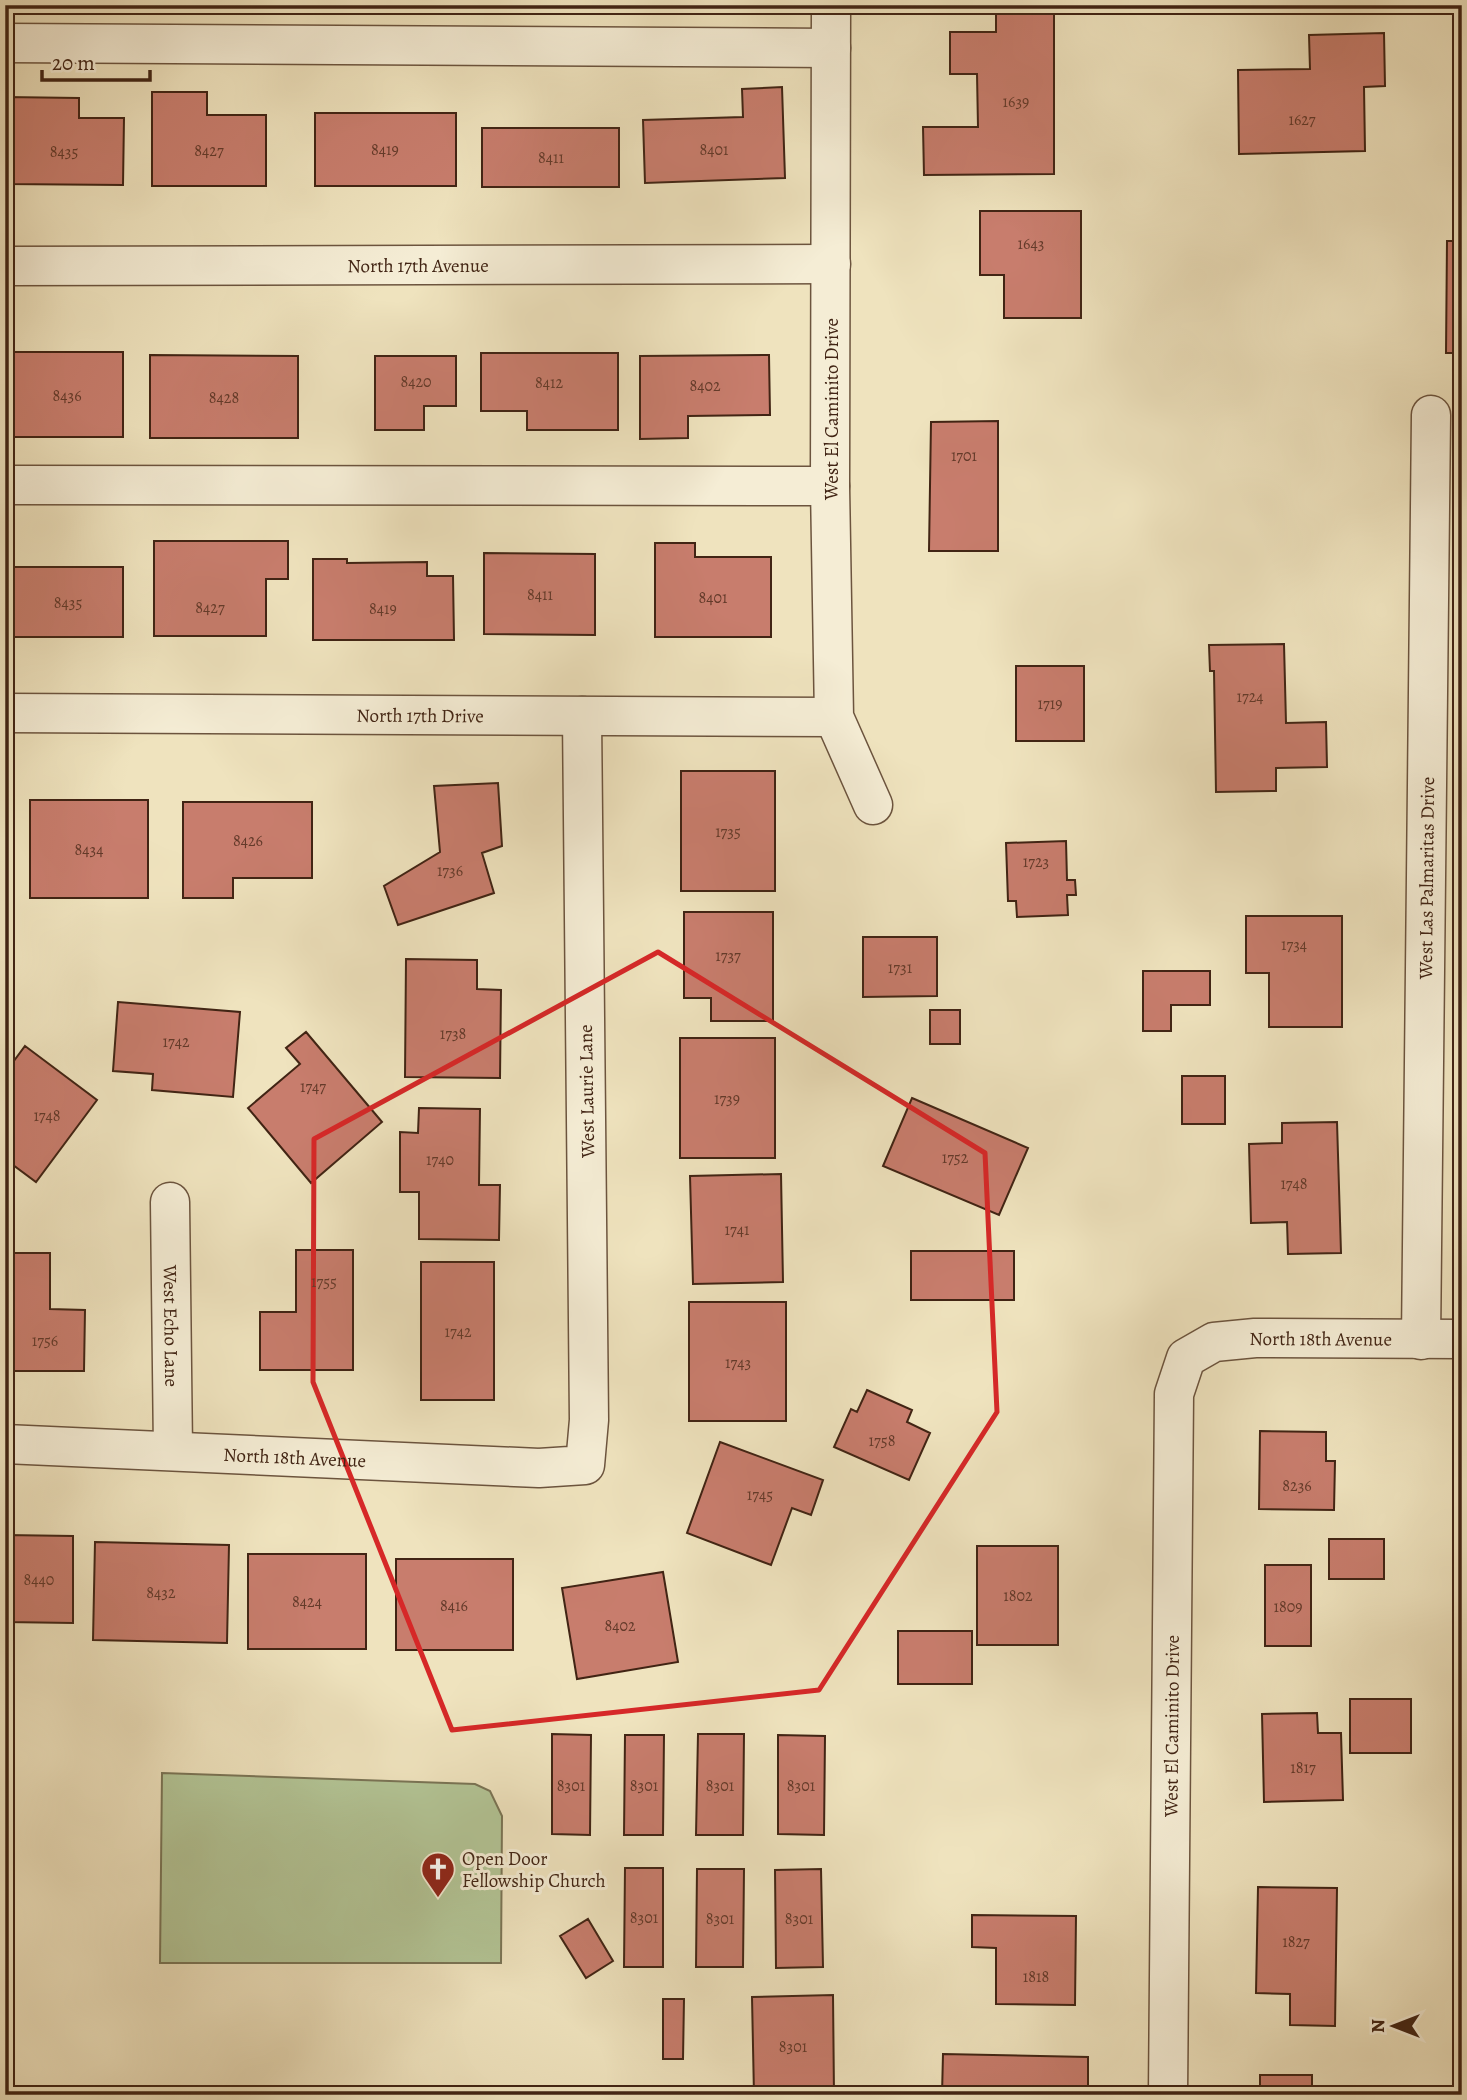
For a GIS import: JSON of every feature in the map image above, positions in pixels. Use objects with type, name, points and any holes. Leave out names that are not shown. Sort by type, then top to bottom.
[{"type":"street","name":"West El Caminito Drive","points":[[831,5],[830,486],[834,716],[873,805]]},
{"type":"street","points":[[5,43],[831,48]]},
{"type":"street","name":"North 17th Avenue","points":[[5,266],[831,264]]},
{"type":"street","name":"West Las Palmaritas Drive","points":[[1422,1340],[1431,415]]},
{"type":"street","points":[[5,485],[830,486]]},
{"type":"street","name":"North 17th Drive","points":[[5,713],[834,716]]},
{"type":"street","name":"West Laurie Lane","points":[[582,716],[589,1420],[585,1465]]},
{"type":"street","name":"West Echo Lane","points":[[170,1202],[173,1450]]},
{"type":"street","name":"North 18th Avenue","points":[[1186,1358],[1214,1342],[1255,1338],[1462,1339]]},
{"type":"street","name":"West El Caminito Drive","points":[[1168,2095],[1174,1394],[1186,1358]]},
{"type":"street","name":"North 18th Avenue","points":[[5,1444],[539,1468],[585,1465]]},
{"type":"highlighted area","points":[[658,952],[985,1153],[997,1412],[819,1690],[452,1730],[313,1382],[314,1139]]},
{"type":"green space","points":[[162,1773],[475,1784],[490,1791],[502,1816],[501,1963],[160,1963]]},
{"type":"building","points":[[996,9],[1054,9],[1054,174],[924,175],[923,127],[978,127],[977,74],[950,74],[950,32],[996,32]]},
{"type":"building","points":[[1384,33],[1385,86],[1364,87],[1365,151],[1239,154],[1238,70],[1310,69],[1309,35]]},
{"type":"building","points":[[782,87],[785,178],[645,183],[643,120],[743,117],[742,89]]},
{"type":"building","points":[[152,92],[207,92],[207,115],[266,115],[266,186],[152,186]]},
{"type":"building","points":[[5,97],[79,98],[79,118],[124,118],[123,185],[5,184]]},
{"type":"building","points":[[315,113],[456,113],[456,186],[315,186]]},
{"type":"building","points":[[482,128],[619,128],[619,187],[482,187]]},
{"type":"building","points":[[980,211],[1081,211],[1081,318],[1004,318],[1004,275],[980,275]]},
{"type":"building","points":[[1447,241],[1462,241],[1462,353],[1446,353]]},
{"type":"building","points":[[11,352],[123,352],[123,437],[11,437]]},
{"type":"building","points":[[481,353],[618,353],[618,430],[527,430],[527,411],[481,411]]},
{"type":"building","points":[[150,355],[298,356],[298,438],[150,438]]},
{"type":"building","points":[[769,355],[770,415],[688,416],[688,438],[640,439],[640,356]]},
{"type":"building","points":[[375,356],[456,356],[456,406],[424,406],[424,430],[375,430]]},
{"type":"building","points":[[998,421],[998,551],[929,551],[931,422]]},
{"type":"building","points":[[154,541],[288,541],[288,579],[266,579],[266,636],[154,636]]},
{"type":"building","points":[[655,543],[695,543],[695,557],[771,557],[771,637],[655,637]]},
{"type":"building","points":[[484,553],[595,554],[595,635],[484,634]]},
{"type":"building","points":[[313,559],[347,559],[347,563],[427,562],[427,576],[453,576],[454,640],[313,640]]},
{"type":"building","points":[[14,567],[123,567],[123,637],[14,637]]},
{"type":"building","points":[[1284,644],[1286,723],[1326,722],[1327,767],[1276,768],[1276,791],[1216,792],[1214,671],[1210,671],[1209,645]]},
{"type":"building","points":[[1016,666],[1084,666],[1084,741],[1016,741]]},
{"type":"building","points":[[681,771],[775,771],[775,891],[681,891]]},
{"type":"building","points":[[498,783],[502,846],[482,853],[494,893],[398,925],[384,886],[440,852],[434,786]]},
{"type":"building","points":[[30,800],[148,800],[148,898],[30,898]]},
{"type":"building","points":[[183,802],[312,802],[312,878],[233,878],[233,898],[183,898]]},
{"type":"building","points":[[1066,841],[1067,880],[1075,880],[1076,895],[1067,895],[1068,915],[1017,917],[1016,901],[1008,901],[1006,843]]},
{"type":"building","points":[[684,912],[773,912],[773,1021],[711,1021],[711,998],[684,998]]},
{"type":"building","points":[[1246,916],[1342,916],[1342,1027],[1269,1027],[1269,973],[1246,973]]},
{"type":"building","points":[[863,937],[937,937],[937,996],[863,997]]},
{"type":"building","points":[[406,959],[477,960],[477,989],[501,990],[500,1078],[405,1077]]},
{"type":"building","points":[[1143,971],[1210,971],[1210,1005],[1171,1005],[1171,1031],[1143,1031]]},
{"type":"building","points":[[118,1002],[240,1012],[233,1097],[152,1090],[153,1074],[113,1071]]},
{"type":"building","points":[[930,1010],[960,1010],[960,1044],[930,1044]]},
{"type":"building","points":[[306,1032],[382,1122],[311,1183],[248,1108],[300,1064],[286,1048]]},
{"type":"building","points":[[680,1038],[775,1038],[775,1158],[680,1158]]},
{"type":"building","points":[[25,1046],[97,1100],[36,1182],[5,1159],[5,1123],[10,1116],[5,1113],[5,1073]]},
{"type":"building","points":[[1182,1076],[1225,1076],[1225,1124],[1182,1124]]},
{"type":"building","points":[[912,1098],[1028,1148],[999,1215],[883,1166]]},
{"type":"building","points":[[419,1108],[480,1109],[479,1185],[500,1185],[499,1240],[419,1239],[419,1192],[400,1192],[400,1132],[418,1133]]},
{"type":"building","points":[[1337,1122],[1341,1253],[1288,1254],[1287,1222],[1251,1223],[1249,1144],[1282,1143],[1282,1123]]},
{"type":"building","points":[[781,1174],[783,1282],[693,1284],[690,1176]]},
{"type":"building","points":[[296,1250],[353,1250],[353,1370],[260,1370],[260,1312],[296,1312]]},
{"type":"building","points":[[911,1251],[1014,1251],[1014,1300],[911,1300]]},
{"type":"building","points":[[5,1253],[50,1253],[50,1309],[85,1310],[84,1371],[5,1371]]},
{"type":"building","points":[[421,1262],[494,1262],[494,1400],[421,1400]]},
{"type":"building","points":[[689,1302],[786,1302],[786,1421],[689,1421]]},
{"type":"building","points":[[867,1390],[912,1410],[907,1422],[930,1433],[909,1480],[834,1447],[851,1409],[857,1412]]},
{"type":"building","points":[[1260,1431],[1326,1432],[1326,1461],[1335,1461],[1334,1510],[1259,1509]]},
{"type":"building","points":[[720,1442],[823,1480],[811,1515],[792,1508],[771,1565],[687,1533]]},
{"type":"building","points":[[5,1535],[73,1536],[73,1623],[5,1622]]},
{"type":"building","points":[[1329,1539],[1384,1539],[1384,1579],[1329,1579]]},
{"type":"building","points":[[95,1542],[229,1545],[227,1643],[93,1640]]},
{"type":"building","points":[[977,1546],[1058,1546],[1058,1645],[977,1645]]},
{"type":"building","points":[[248,1554],[366,1554],[366,1649],[248,1649]]},
{"type":"building","points":[[396,1559],[513,1559],[513,1650],[396,1650]]},
{"type":"building","points":[[1265,1565],[1311,1565],[1311,1646],[1265,1646]]},
{"type":"building","points":[[663,1572],[678,1662],[577,1679],[562,1588]]},
{"type":"building","points":[[898,1631],[972,1631],[972,1684],[898,1684]]},
{"type":"building","points":[[1350,1699],[1411,1699],[1411,1753],[1350,1753]]},
{"type":"building","points":[[1317,1713],[1318,1733],[1341,1733],[1343,1800],[1264,1802],[1262,1714]]},
{"type":"building","points":[[552,1734],[591,1735],[590,1835],[552,1834]]},
{"type":"building","points":[[698,1734],[744,1734],[743,1835],[696,1835]]},
{"type":"building","points":[[625,1735],[664,1735],[663,1835],[624,1835]]},
{"type":"building","points":[[778,1735],[825,1736],[824,1835],[778,1834]]},
{"type":"building","points":[[625,1868],[663,1868],[663,1967],[624,1967]]},
{"type":"building","points":[[697,1869],[744,1869],[743,1967],[696,1967]]},
{"type":"building","points":[[821,1869],[823,1967],[776,1968],[775,1870]]},
{"type":"building","points":[[1258,1887],[1337,1888],[1335,2026],[1290,2025],[1290,1994],[1256,1993]]},
{"type":"building","points":[[972,1915],[1076,1916],[1075,2005],[996,2004],[996,1948],[972,1947]]},
{"type":"building","points":[[588,1919],[613,1961],[586,1978],[560,1936]]},
{"type":"building","points":[[833,1995],[834,2095],[754,2095],[752,1997]]},
{"type":"building","points":[[663,1999],[684,1999],[683,2059],[663,2059]]},
{"type":"building","points":[[943,2054],[1088,2057],[1088,2089],[1055,2089],[1055,2095],[942,2095]]},
{"type":"building","points":[[1260,2075],[1312,2075],[1312,2095],[1260,2095]]},
{"type":"place","name":"Open Door Fellowship Church","points":[[438,1899]]}]
